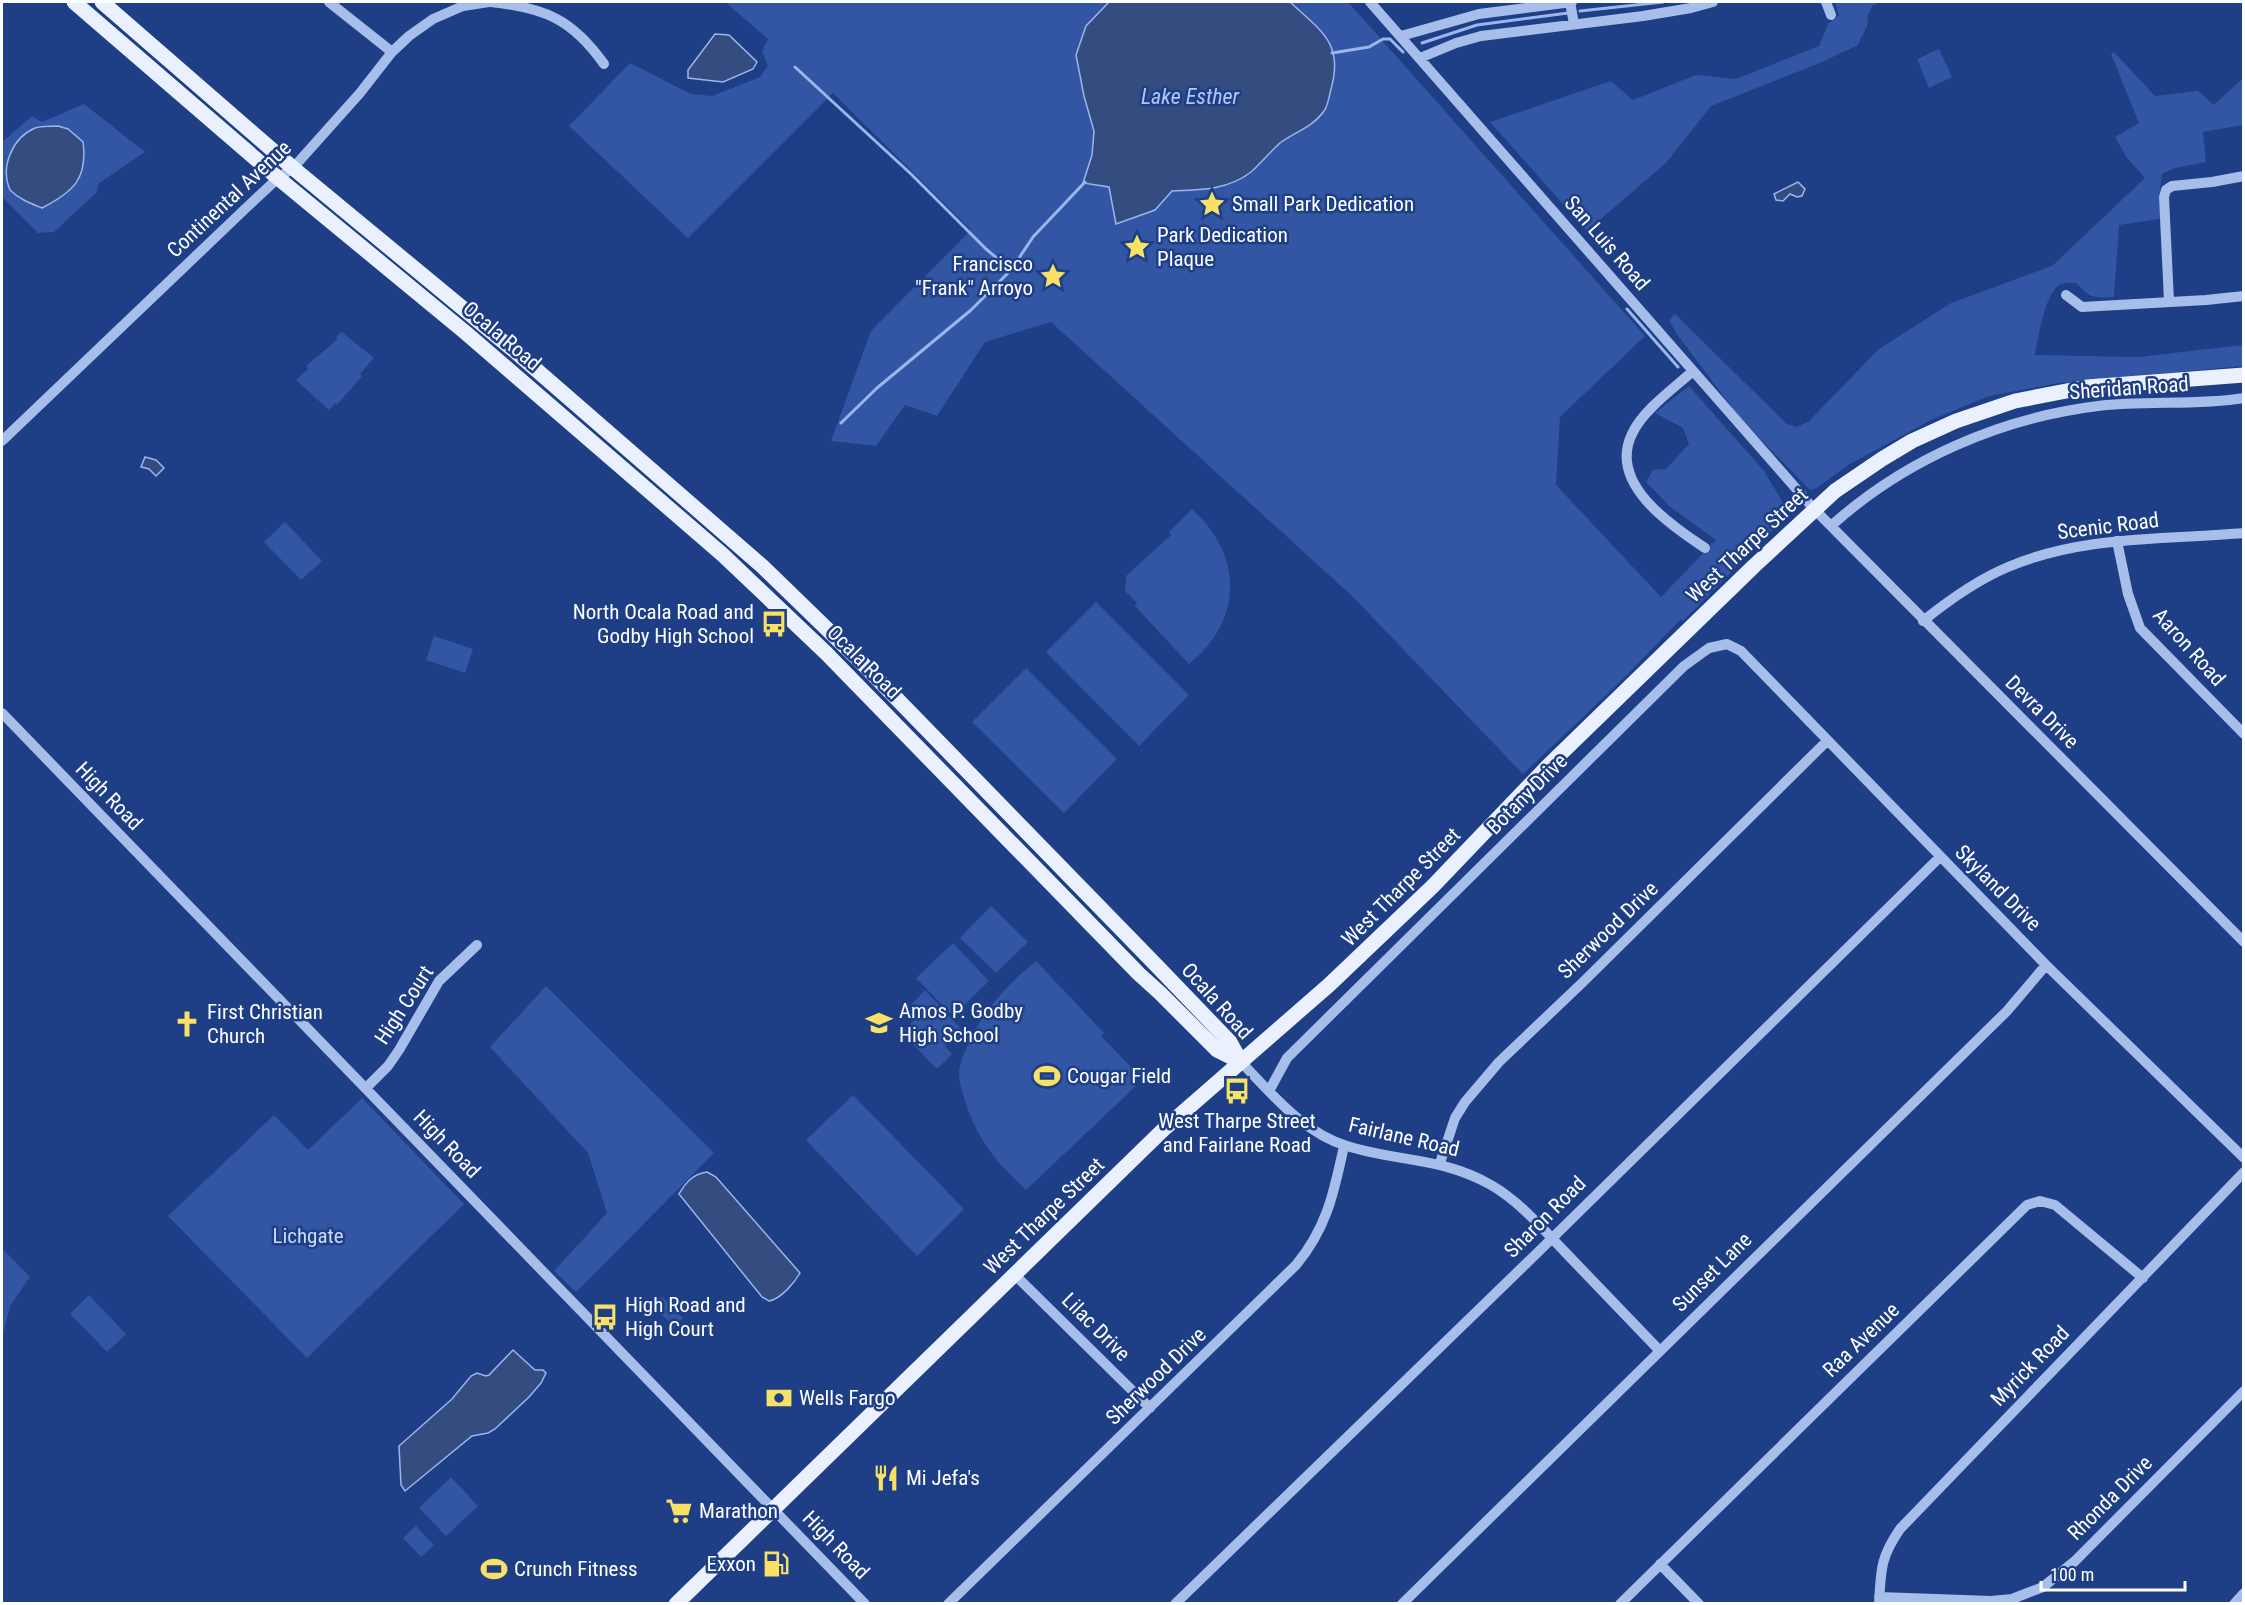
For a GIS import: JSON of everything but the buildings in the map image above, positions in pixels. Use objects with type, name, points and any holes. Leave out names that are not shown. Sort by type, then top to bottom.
[{"type":"main road","name":"Ocala Road","points":[[74,2],[278,178],[525,384],[742,573],[848,675],[1090,924],[1217,1050],[1241,1062]]},
{"type":"main road","name":"Ocala Road","points":[[102,2],[293,168],[538,371],[762,566],[878,679],[1230,1042],[1241,1062]]},
{"type":"main road","points":[[165,80],[178,68]]},
{"type":"main road","points":[[525,384],[538,371]]},
{"type":"main road","name":"West Tharpe Street","points":[[676,1604],[1165,1128],[1313,1000],[1399,919],[1547,767],[1814,509],[1847,482],[1919,438],[1990,408],[2055,392],[2087,387],[2244,375]]},
{"type":"main road","points":[[644,486],[655,472]]},
{"type":"main road","points":[[657,497],[669,484]]},
{"type":"main road","points":[[742,573],[762,566]]},
{"type":"main road","points":[[848,675],[861,662]]},
{"type":"main road","points":[[864,692],[878,679]]},
{"type":"main road","points":[[1090,924],[1103,911]]},
{"type":"street","points":[[329,2],[392,52]]},
{"type":"street","name":"Continental Avenue","points":[[2,441],[278,178],[293,168],[360,93],[392,52],[409,36],[433,19],[463,6],[490,2],[536,8],[564,22],[579,33],[604,64]]},
{"type":"street","name":"San Luis Road","points":[[1370,2],[1814,509]]},
{"type":"street","points":[[1401,36],[1479,14],[1570,2],[1574,24]]},
{"type":"street","points":[[1420,58],[1456,43],[1482,36],[1691,8],[1713,2]]},
{"type":"street","points":[[1826,2],[1831,15]]},
{"type":"street","points":[[2169,302],[2164,197],[2169,187],[2244,176]]},
{"type":"street","points":[[2066,295],[2082,307],[2244,296]]},
{"type":"street","points":[[1693,371],[1636,426],[1628,444],[1627,464],[1637,489],[1652,507],[1677,530],[1705,548]]},
{"type":"street","name":"Sheridan Road","points":[[1831,526],[1854,505],[1918,464],[1988,432],[2023,421],[2097,406],[2211,403],[2244,398]]},
{"type":"street","name":"Devra Drive","points":[[1814,509],[2244,942]]},
{"type":"street","name":"Scenic Road","points":[[1923,621],[1951,599],[2007,567],[2063,549],[2117,541],[2244,533]]},
{"type":"street","name":"Aaron Road","points":[[2117,541],[2127,594],[2140,628],[2244,734]]},
{"type":"street","name":"Skyland Drive","points":[[1727,644],[1741,651],[2046,965],[2244,1158]]},
{"type":"street","name":"Botany Drive","points":[[1269,1091],[1287,1058],[1684,666],[1709,648],[1727,644]]},
{"type":"street","name":"High Road","points":[[2,713],[865,1604]]},
{"type":"street","name":"Sherwood Drive","points":[[1440,1164],[1455,1118],[1465,1101],[1499,1062],[1827,741]]},
{"type":"street","name":"Sharon Road","points":[[1175,1604],[1940,857]]},
{"type":"street","name":"High Court","points":[[366,1088],[388,1066],[399,1050],[439,981],[477,945]]},
{"type":"street","name":"Sunset Lane","points":[[1402,1604],[2007,1011],[2046,965]]},
{"type":"street","name":"Fairlane Road","points":[[1241,1062],[1305,1124],[1344,1146],[1440,1164],[1466,1172],[1508,1196],[1660,1351]]},
{"type":"street","name":"Sherwood Drive","points":[[948,1604],[1273,1289],[1310,1249],[1327,1215],[1344,1146]]},
{"type":"street","name":"Myrick Road","points":[[1879,1600],[1878,1581],[1882,1562],[1900,1529],[2244,1172]]},
{"type":"street","name":"Raa Avenue","points":[[1620,1604],[2026,1205],[2040,1201],[2055,1205],[2143,1278]]},
{"type":"street","name":"Lilac Drive","points":[[1014,1274],[1150,1408]]},
{"type":"street","name":"Rhonda Drive","points":[[1879,1600],[1991,1602],[2012,1599],[2043,1587],[2075,1561],[2244,1391]]},
{"type":"street","points":[[1660,1564],[1699,1604]]},
{"type":"street","points":[[2234,1604],[2244,1593]]},
{"type":"green space","points":[[725,2],[1348,2],[1645,336],[1560,417],[1556,485],[1661,597],[1716,540],[1669,506],[1646,482],[1653,470],[1666,469],[1689,444],[1683,428],[1655,413],[1689,386],[1764,471],[1786,508],[1780,523],[1683,621],[1681,619],[1624,678],[1523,774],[1352,596],[1051,322],[985,342],[937,416],[905,405],[876,446],[831,441],[871,331],[971,230],[833,93],[688,238],[569,126],[630,63],[691,94],[712,96],[760,77],[768,66],[762,51],[768,39]]},
{"type":"green space","points":[[1835,2],[1881,2],[1873,5],[1858,45],[1820,63],[1711,106],[1666,163],[1587,231],[1490,122],[1611,81],[1633,100],[1696,75],[1736,79],[1819,46],[1828,24],[1839,15]]},
{"type":"green space","points":[[1939,49],[1952,77],[1929,88],[1917,59]]},
{"type":"green space","points":[[2114,52],[2155,96],[2198,91],[2214,105],[2243,78],[2243,125],[2203,132],[2206,162],[2175,168],[2162,174],[2159,198],[2160,219],[2119,225],[2114,297],[2092,296],[2076,283],[2063,283],[2055,288],[2043,316],[2035,355],[2138,357],[2243,345],[2243,366],[2059,383],[1989,396],[1931,420],[1848,465],[1817,488],[1810,490],[1740,418],[1676,333],[1669,320],[1675,314],[1787,424],[1797,427],[1809,421],[1879,349],[1951,303],[2052,266],[2145,178],[2127,158],[2115,137],[2139,123],[2111,54]]},
{"type":"green space","points":[[84,104],[145,152],[98,184],[97,192],[54,232],[38,233],[2,197],[2,142],[32,116],[42,122]]},
{"type":"green space","points":[[342,332],[374,358],[337,405],[335,403],[329,410],[296,380],[308,369],[306,366],[338,339],[336,337]]},
{"type":"green space","points":[[1192,509],[1209,527],[1221,546],[1228,567],[1230,587],[1228,608],[1220,628],[1207,647],[1189,664],[1135,606],[1137,603],[1125,591],[1126,576],[1171,535],[1169,532]]},
{"type":"green space","points":[[285,522],[322,561],[301,580],[264,542]]},
{"type":"green space","points":[[1096,602],[1189,695],[1139,746],[1046,652]]},
{"type":"green space","points":[[434,636],[473,649],[465,673],[426,660]]},
{"type":"green space","points":[[1026,668],[1117,759],[1064,813],[972,722]]},
{"type":"green space","points":[[991,906],[1028,942],[996,973],[960,938]]},
{"type":"green space","points":[[953,943],[989,981],[953,1016],[916,978]]},
{"type":"green space","name":"Cougar Field","points":[[1036,961],[1104,1033],[1101,1036],[1135,1071],[1136,1086],[1026,1190],[1006,1171],[983,1141],[966,1104],[959,1073],[965,1050],[984,1016],[1007,987]]},
{"type":"green space","points":[[546,986],[714,1153],[576,1292],[554,1271],[607,1213],[588,1153],[490,1047]]},
{"type":"green space","points":[[925,990],[961,1029],[945,1046],[952,1054],[937,1069],[902,1033],[917,1017],[908,1008]]},
{"type":"green space","points":[[853,1095],[964,1209],[917,1256],[806,1140]]},
{"type":"green space","name":"Lichgate","points":[[362,1098],[464,1204],[307,1358],[168,1216],[274,1115],[308,1150]]},
{"type":"green space","points":[[2,1248],[30,1277],[10,1306],[2,1339]]},
{"type":"green space","points":[[89,1295],[126,1334],[107,1352],[70,1314]]},
{"type":"green space","points":[[662,1297],[683,1318],[674,1327],[653,1306]]},
{"type":"green space","points":[[451,1477],[478,1506],[446,1536],[419,1508]]},
{"type":"green space","points":[[416,1526],[434,1545],[421,1557],[403,1538]]},
{"type":"water","name":"Lake Esther","points":[[1109,2],[1290,2],[1320,30],[1332,49],[1334,73],[1325,109],[1320,117],[1280,143],[1242,178],[1213,188],[1172,191],[1155,210],[1116,224],[1109,187],[1083,183],[1092,155],[1094,131],[1076,55],[1086,26]]},
{"type":"water","points":[[715,34],[729,35],[757,62],[753,69],[723,82],[688,78],[688,70]]},
{"type":"water","points":[[58,126],[68,129],[83,142],[83,166],[76,183],[70,190],[42,208],[10,190],[6,172],[7,163],[14,146],[27,133],[38,127]]},
{"type":"water","points":[[1798,182],[1805,189],[1802,196],[1797,197],[1790,194],[1783,201],[1776,200],[1774,194]]},
{"type":"water","points":[[145,457],[156,460],[164,468],[156,476],[149,469],[141,467]]},
{"type":"water","points":[[707,1172],[716,1177],[800,1273],[787,1290],[774,1300],[769,1301],[762,1297],[679,1194],[690,1179]]},
{"type":"water","points":[[513,1350],[535,1370],[543,1370],[546,1373],[541,1383],[495,1429],[472,1436],[405,1491],[401,1485],[399,1446],[452,1399],[471,1376],[477,1373],[489,1375]]},
{"type":"waterway","points":[[1580,11],[1663,2]]},
{"type":"waterway","points":[[1422,43],[1477,25],[1568,13]]},
{"type":"waterway","points":[[1332,53],[1369,47],[1383,39],[1390,39],[1403,52]]},
{"type":"waterway","points":[[795,67],[911,174],[986,249],[1011,270]]},
{"type":"waterway","points":[[841,423],[877,388],[971,310],[1011,270],[1033,237],[1085,182]]},
{"type":"waterway","points":[[1627,309],[1678,367]]},
{"type":"place","name":"Small Park Dedication","points":[[1212,204]]},
{"type":"place","name":"Park Dedication Plaque","points":[[1137,247]]},
{"type":"place","name":"Francisco \"Frank\" Arroyo","points":[[1053,276]]},
{"type":"place","name":"North Ocala Road and Godby High School","points":[[774,624]]},
{"type":"place","name":"Amos P. Godby High School","points":[[879,1023]]},
{"type":"place","name":"First Christian Church","points":[[187,1024]]},
{"type":"place","name":"Cougar Field","points":[[1047,1076]]},
{"type":"place","name":"West Tharpe Street and Fairlane Road","points":[[1237,1091]]},
{"type":"place","name":"High Road and High Court","points":[[605,1317]]},
{"type":"place","name":"Wells Fargo","points":[[779,1398]]},
{"type":"place","name":"Mi Jefa's","points":[[886,1478]]},
{"type":"place","name":"Marathon","points":[[679,1511]]},
{"type":"place","name":"Exxon","points":[[776,1564]]},
{"type":"place","name":"Crunch Fitness","points":[[494,1569]]}]
